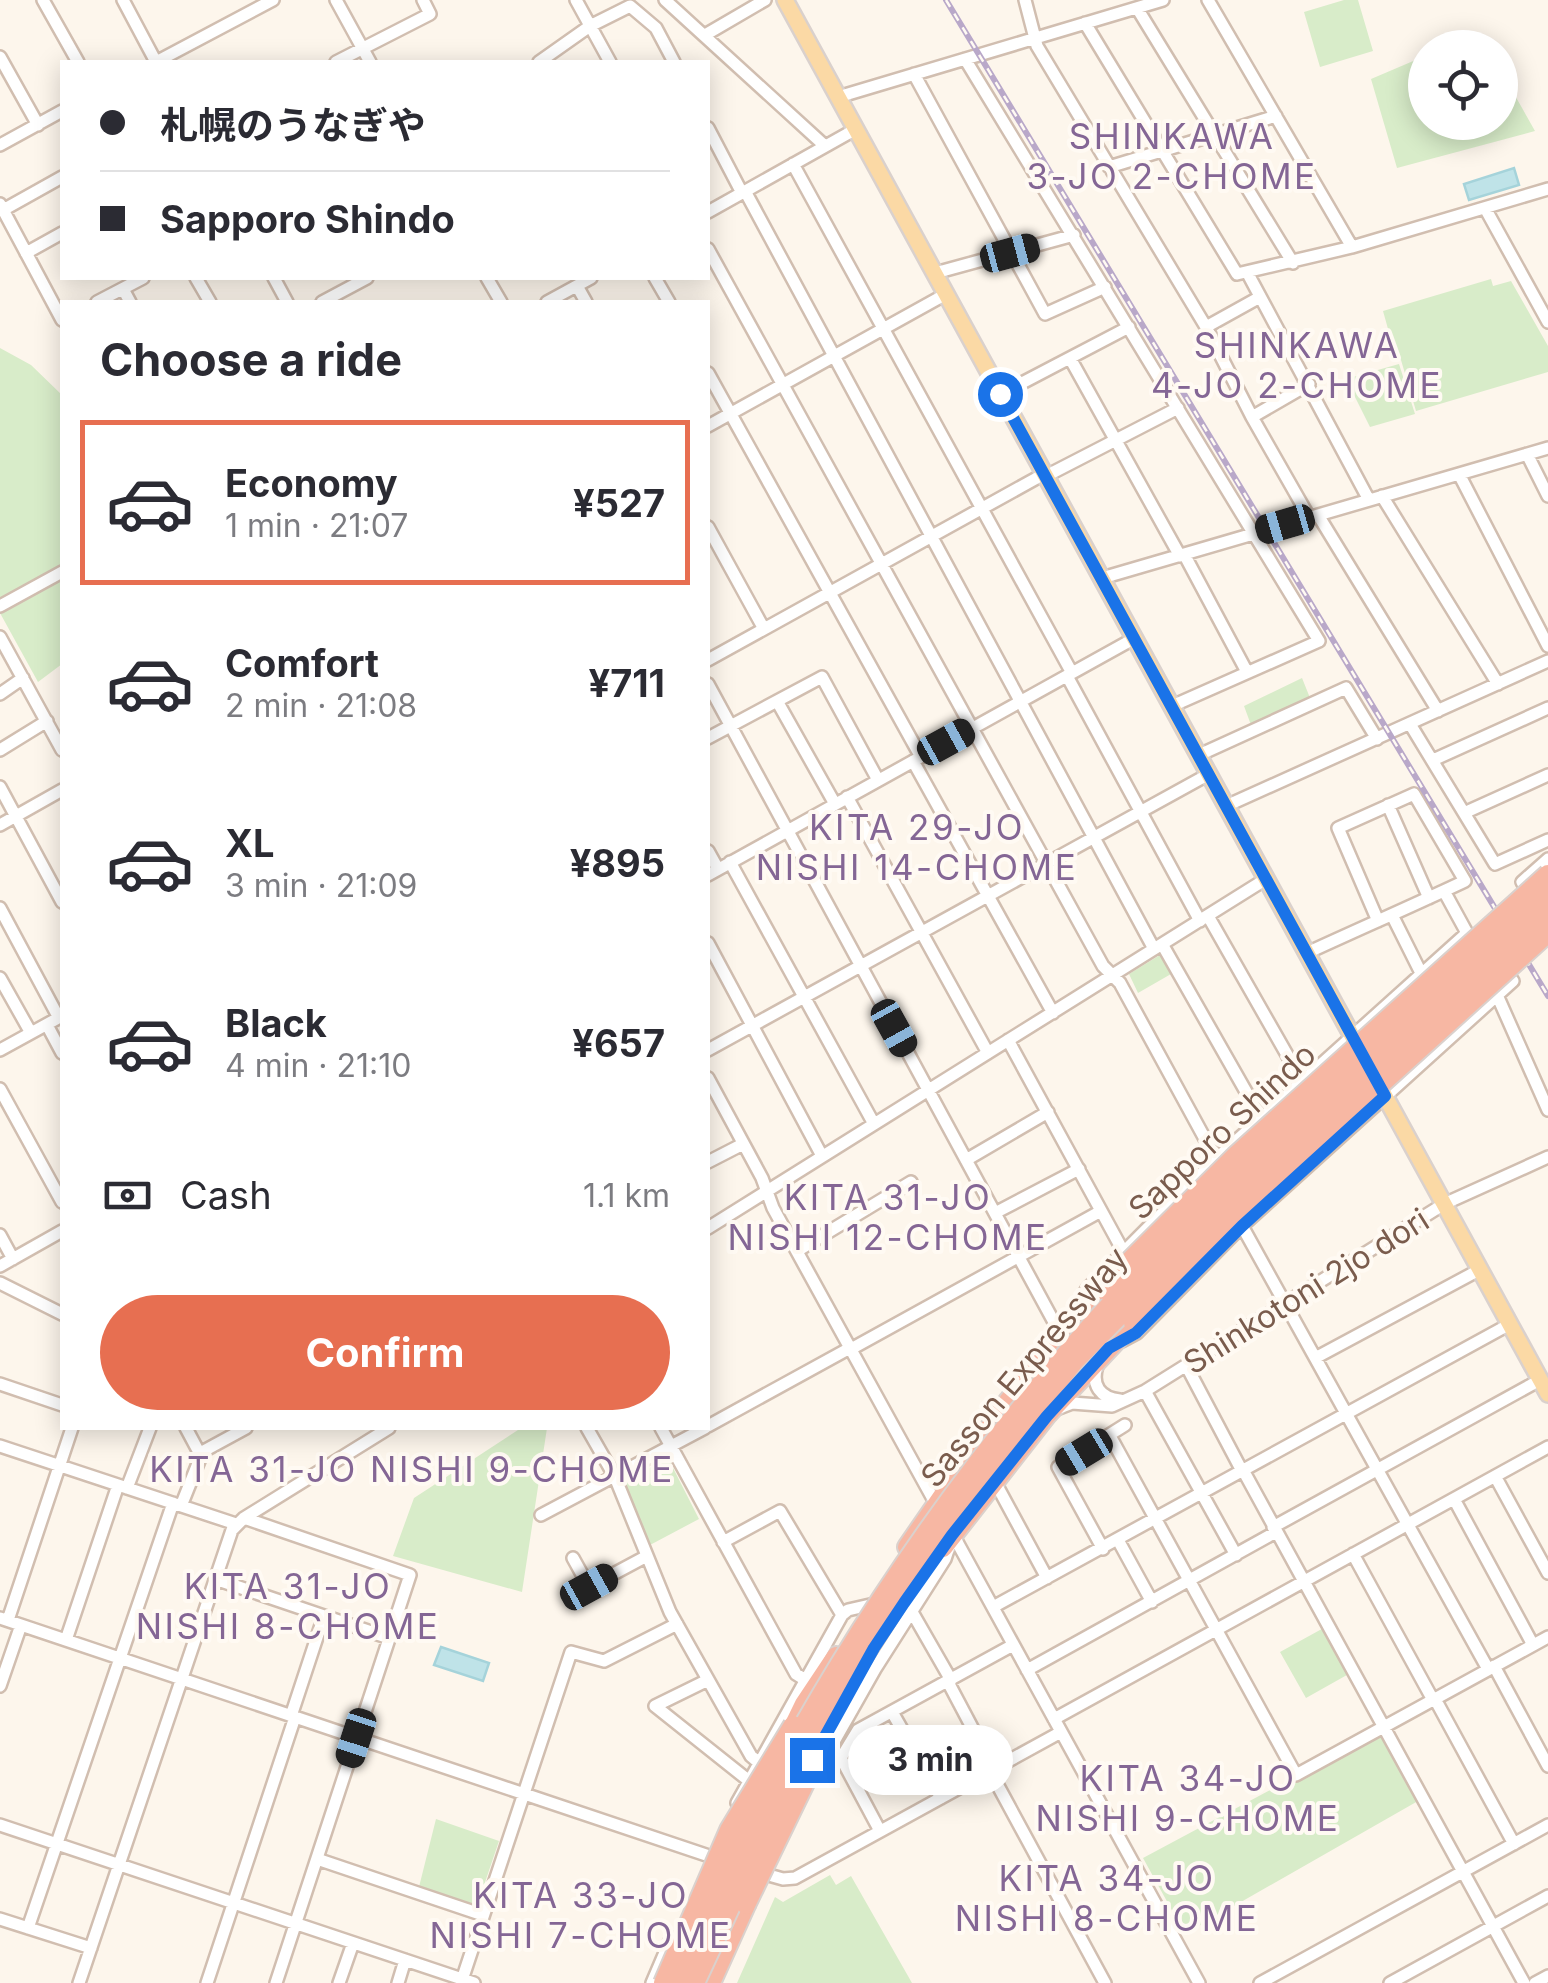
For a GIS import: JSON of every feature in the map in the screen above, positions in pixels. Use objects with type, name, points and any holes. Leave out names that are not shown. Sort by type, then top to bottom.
[{"type":"highway","name":"Sapporo Shindo","points":[[678,1983],[719,1859],[804,1704],[1008,1401],[1100,1290],[1235,1156],[1548,874]]},
{"type":"highway","name":"Sasson Expressway","points":[[678,1983],[758,1811],[848,1653],[946,1504],[1047,1375],[1168,1243],[1548,892]]},
{"type":"highway","name":"Sasson Expressway","points":[[695,1983],[772,1818],[892,1608],[981,1480],[1074,1362],[1253,1180],[1548,916]]},
{"type":"highway","points":[[704,1983],[727,1925],[787,1806],[874,1648],[952,1535],[1047,1416],[1260,1194],[1548,933]]},
{"type":"highway","points":[[714,1983],[746,1905],[892,1608]]},
{"type":"highway","points":[[663,1983],[729,1830],[786,1733],[848,1653]]},
{"type":"main road","points":[[785,0],[1544,1387]]},
{"type":"street","points":[[43,0],[77,60]]},
{"type":"street","points":[[122,0],[153,60]]},
{"type":"street","points":[[158,60],[273,0]]},
{"type":"street","points":[[336,0],[369,60]]},
{"type":"street","points":[[340,60],[430,14],[423,0]]},
{"type":"street","points":[[576,0],[609,60]]},
{"type":"street","points":[[666,0],[825,146]]},
{"type":"street","points":[[705,35],[764,0]]},
{"type":"street","points":[[1025,0],[1037,46],[1206,327],[1252,417],[1438,711]]},
{"type":"street","points":[[1111,0],[1115,14]]},
{"type":"street","points":[[838,97],[1163,0]]},
{"type":"street","points":[[1208,0],[1352,247]]},
{"type":"street","points":[[543,60],[590,26],[630,6],[656,28],[673,60]]},
{"type":"street","points":[[1138,8],[1293,263]]},
{"type":"street","points":[[1085,23],[1237,274],[1293,263],[1547,191]]},
{"type":"street","points":[[0,57],[38,125]]},
{"type":"street","points":[[965,59],[1320,641],[1172,706]]},
{"type":"street","points":[[914,74],[1044,314],[1105,287]]},
{"type":"street","points":[[0,145],[60,112]]},
{"type":"street","points":[[1109,166],[1276,116]]},
{"type":"street","points":[[710,211],[856,129]]},
{"type":"street","points":[[710,132],[1093,838],[1261,1118]]},
{"type":"street","points":[[793,164],[982,508],[1140,812],[1302,1081]]},
{"type":"street","points":[[60,178],[2,207],[60,316]]},
{"type":"street","points":[[1485,208],[1548,321]]},
{"type":"street","points":[[26,253],[60,235]]},
{"type":"street","points":[[935,273],[1074,235]]},
{"type":"street","points":[[710,253],[1103,966],[1112,975],[1216,1158]]},
{"type":"street","points":[[1246,272],[1376,498],[1498,684]]},
{"type":"street","points":[[112,280],[128,300]]},
{"type":"street","points":[[101,300],[139,280]]},
{"type":"street","points":[[565,280],[584,300]]},
{"type":"street","points":[[551,300],[587,280]]},
{"type":"street","points":[[324,300],[343,283]]},
{"type":"street","points":[[710,425],[946,294]]},
{"type":"street","points":[[1206,327],[1260,297]]},
{"type":"street","points":[[1000,394],[1130,328]]},
{"type":"street","points":[[1072,360],[1247,672]]},
{"type":"street","points":[[710,377],[1052,1012]]},
{"type":"street","points":[[1252,417],[1309,384]]},
{"type":"street","points":[[710,659],[982,508],[1178,408]]},
{"type":"street","points":[[1102,578],[1548,448]]},
{"type":"street","points":[[1527,454],[1548,496]]},
{"type":"street","points":[[1460,474],[1548,646]]},
{"type":"street","points":[[710,530],[764,629]]},
{"type":"street","points":[[0,606],[60,573]]},
{"type":"street","points":[[0,637],[47,721],[59,734]]},
{"type":"street","points":[[713,872],[1135,638]]},
{"type":"street","points":[[1226,806],[1548,661]]},
{"type":"street","points":[[710,737],[822,676],[878,780]]},
{"type":"street","points":[[0,694],[23,678]]},
{"type":"street","points":[[710,688],[1060,1336]]},
{"type":"street","points":[[1198,756],[1346,688],[1377,739]]},
{"type":"street","points":[[777,702],[922,932],[988,1053]]},
{"type":"street","points":[[1433,760],[1548,708]]},
{"type":"street","points":[[0,750],[47,721]]},
{"type":"street","points":[[1410,724],[1495,864],[1548,840]]},
{"type":"street","points":[[710,1049],[1209,774]]},
{"type":"street","points":[[1464,812],[1548,775]]},
{"type":"street","points":[[0,787],[60,898]]},
{"type":"street","points":[[0,825],[60,791]]},
{"type":"street","points":[[1306,953],[1465,881],[1414,794],[1338,828],[1378,920]]},
{"type":"street","points":[[1388,805],[1429,898]]},
{"type":"street","points":[[1548,859],[1522,882],[1548,916]]},
{"type":"street","points":[[730,862],[874,1124]]},
{"type":"street","points":[[710,1227],[1266,879]]},
{"type":"street","points":[[1124,1401],[1112,1400],[1096,1388],[1094,1374],[1105,1352],[1136,1333],[1242,1226],[1513,981],[1467,933],[1444,891]]},
{"type":"street","points":[[0,908],[60,1015]]},
{"type":"street","points":[[1392,915],[1421,973]]},
{"type":"street","points":[[1060,1336],[1074,1306],[1216,1158],[1467,933]]},
{"type":"street","points":[[710,947],[822,1156]]},
{"type":"street","points":[[0,978],[31,1033]]},
{"type":"street","points":[[1497,995],[1548,1110]]},
{"type":"street","points":[[0,1050],[60,1018]]},
{"type":"street","points":[[47,1024],[60,1049]]},
{"type":"street","points":[[1008,1040],[1123,1251]]},
{"type":"street","points":[[0,1089],[60,1198]]},
{"type":"street","points":[[713,1101],[743,1144],[797,1251],[1199,1983]]},
{"type":"street","points":[[966,1160],[1048,1112]]},
{"type":"street","points":[[710,1161],[743,1144]]},
{"type":"street","name":"Shinkotoni 2jo dori","points":[[1124,1401],[1444,1204],[1548,1157]]},
{"type":"street","points":[[995,1214],[1080,1169]]},
{"type":"street","points":[[797,1251],[911,1182]]},
{"type":"street","points":[[710,1425],[1101,1211]]},
{"type":"street","points":[[1242,1226],[1548,1766]]},
{"type":"street","points":[[0,1266],[60,1232]]},
{"type":"street","points":[[0,1235],[13,1259]]},
{"type":"street","points":[[1317,1358],[1481,1269]]},
{"type":"street","points":[[0,1283],[60,1313]]},
{"type":"street","points":[[992,1607],[1510,1324]]},
{"type":"street","points":[[1186,1365],[1524,1983]]},
{"type":"street","points":[[0,1384],[60,1404]]},
{"type":"street","points":[[1027,1670],[1236,1555],[1377,1467],[1544,1387]]},
{"type":"street","points":[[1145,1390],[1236,1555]]},
{"type":"street","points":[[1047,1416],[1064,1404],[1112,1406],[1124,1401]]},
{"type":"street","points":[[1103,1549],[1058,1467],[1125,1425]]},
{"type":"street","points":[[0,1686],[10,1621],[71,1430]]},
{"type":"street","points":[[66,1640],[122,1486],[149,1430]]},
{"type":"street","points":[[187,1430],[200,1454]]},
{"type":"street","points":[[28,1928],[177,1504],[200,1454],[242,1430]]},
{"type":"street","points":[[79,1983],[229,1536],[240,1521],[386,1430]]},
{"type":"street","points":[[588,1430],[614,1477],[677,1624],[750,1756],[758,1762]]},
{"type":"street","points":[[662,1430],[796,1674],[804,1679]]},
{"type":"street","points":[[541,1515],[700,1430]]},
{"type":"street","points":[[1110,1436],[1296,1774],[1548,1637]]},
{"type":"street","points":[[0,1446],[410,1575],[276,1983]]},
{"type":"street","points":[[1054,1720],[1548,1447]]},
{"type":"street","points":[[1496,1476],[1548,1573]]},
{"type":"street","points":[[996,1482],[1047,1578]]},
{"type":"street","points":[[1454,1499],[1533,1645]]},
{"type":"street","points":[[724,1542],[780,1510],[842,1616]]},
{"type":"street","points":[[787,1806],[803,1798],[876,1669],[945,1559],[952,1535]]},
{"type":"street","points":[[1118,1540],[1152,1602]]},
{"type":"street","points":[[1353,1554],[1514,1844]]},
{"type":"street","points":[[573,1558],[589,1587],[647,1556]]},
{"type":"street","points":[[214,1579],[389,1638]]},
{"type":"street","points":[[719,1859],[748,1780],[804,1679],[842,1616],[848,1610],[870,1604]]},
{"type":"street","points":[[912,1612],[1105,1983]]},
{"type":"street","points":[[207,1983],[324,1616]]},
{"type":"street","points":[[10,1621],[783,1880],[795,1878],[1061,1732]]},
{"type":"street","points":[[0,1825],[466,1982],[483,1916],[571,1652],[604,1662],[677,1624]]},
{"type":"street","points":[[880,1831],[842,1758],[858,1730],[1013,1645]]},
{"type":"street","points":[[708,1680],[655,1706],[748,1780]]},
{"type":"street","points":[[892,1712],[941,1798]]},
{"type":"street","points":[[1260,1983],[1548,1825]]},
{"type":"street","points":[[317,1859],[483,1916]]},
{"type":"street","points":[[714,1983],[755,1893],[755,1871]]},
{"type":"street","points":[[1390,1983],[1548,1896]]},
{"type":"street","points":[[0,1934],[2,1920],[91,1948]]},
{"type":"street","points":[[652,1983],[670,1941],[695,1935]]},
{"type":"street","points":[[340,1983],[353,1943]]},
{"type":"street","points":[[398,1983],[405,1960]]},
{"type":"street","points":[[1535,1983],[1548,1976]]},
{"type":"green space","points":[[1344,0],[1358,0],[1373,51],[1320,67],[1304,12]]},
{"type":"green space","points":[[1408,63],[1408,140],[1501,140],[1397,168],[1371,79]]},
{"type":"green space","points":[[1518,101],[1535,131],[1518,136]]},
{"type":"green space","points":[[1491,279],[1493,286],[1511,281],[1548,346],[1548,372],[1416,411],[1383,311]]},
{"type":"green space","points":[[0,348],[31,365],[60,393],[60,666],[38,682],[0,613]]},
{"type":"green space","points":[[1399,364],[1415,414],[1370,427],[1346,379]]},
{"type":"green space","points":[[1302,678],[1310,698],[1251,725],[1244,706]]},
{"type":"green space","points":[[1160,955],[1171,974],[1138,993],[1129,974]]},
{"type":"green space","points":[[518,1430],[547,1430],[522,1592],[393,1556],[414,1498]]},
{"type":"green space","points":[[663,1460],[670,1462],[699,1519],[650,1545],[623,1486]]},
{"type":"green space","points":[[1329,1625],[1354,1671],[1306,1698],[1280,1652]]},
{"type":"green space","points":[[1381,1736],[1418,1801],[1185,1934],[1143,1858]]},
{"type":"green space","points":[[436,1819],[499,1841],[474,1907],[419,1887]]},
{"type":"green space","points":[[830,1875],[836,1885],[851,1876],[912,1983],[737,1983],[775,1897],[783,1902]]},
{"type":"water","points":[[1514,168],[1519,185],[1469,200],[1464,184]]},
{"type":"water","points":[[441,1647],[489,1663],[483,1681],[434,1665]]},
{"type":"railway","points":[[946,0],[1548,996]]},
{"type":"district","name":"SHINKAWA 3-JO 2-CHOME","points":[[1172,156]]},
{"type":"district","name":"SHINKAWA 4-JO 2-CHOME","points":[[1297,365]]},
{"type":"district","name":"KITA 29-JO NISHI 14-CHOME","points":[[917,847]]},
{"type":"district","name":"KITA 31-JO NISHI 12-CHOME","points":[[888,1217]]},
{"type":"district","name":"KITA 31-JO NISHI 9-CHOME","points":[[412,1469]]},
{"type":"district","name":"KITA 31-JO NISHI 8-CHOME","points":[[288,1606]]},
{"type":"district","name":"KITA 34-JO NISHI 9-CHOME","points":[[1188,1798]]},
{"type":"district","name":"KITA 34-JO NISHI 8-CHOME","points":[[1107,1898]]},
{"type":"district","name":"KITA 33-JO NISHI 7-CHOME","points":[[581,1915]]},
{"type":"route","points":[[812,1760],[874,1648],[904,1603],[952,1535],[1047,1416],[1109,1348],[1136,1333],[1242,1226],[1385,1096],[1000,394]]}]
